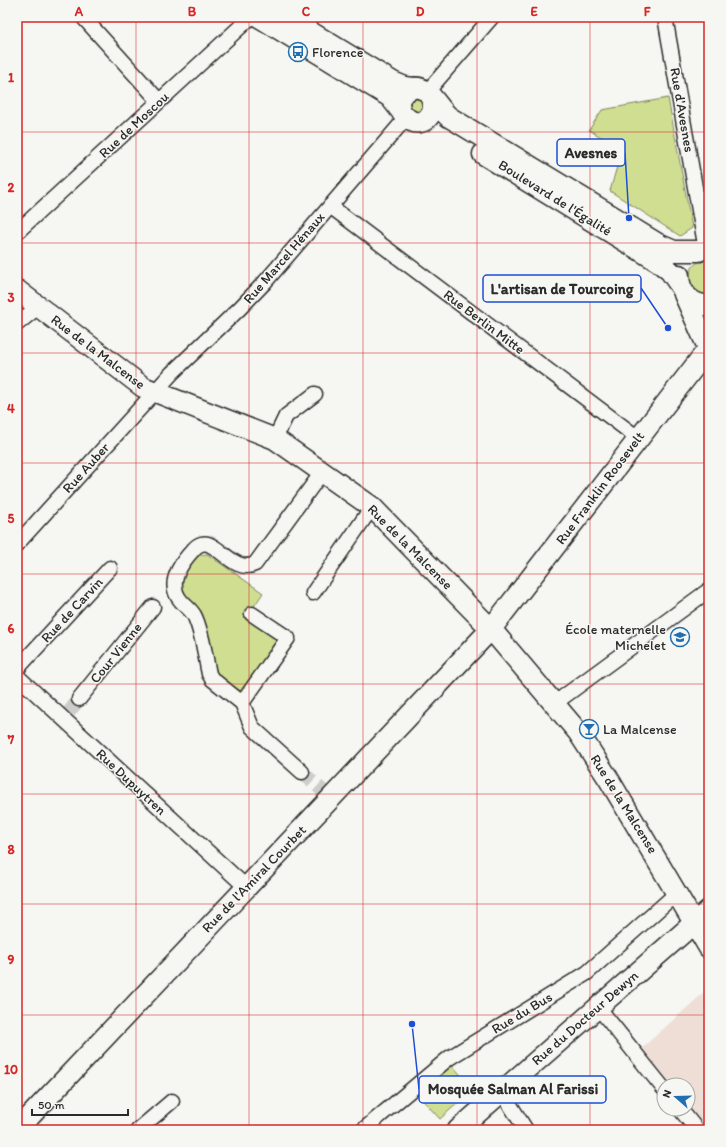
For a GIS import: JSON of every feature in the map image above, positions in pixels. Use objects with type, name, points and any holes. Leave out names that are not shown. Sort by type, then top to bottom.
[{"type":"street","points":[[83,17],[159,101]]},
{"type":"street","name":"Rue de Moscou","points":[[17,232],[251,17]]},
{"type":"street","points":[[259,17],[390,98],[408,117],[427,118],[432,112],[433,106],[425,93],[393,82],[286,17]]},
{"type":"street","points":[[425,93],[492,17]]},
{"type":"street","name":"Rue d'Avesnes","points":[[665,17],[704,251]]},
{"type":"street","points":[[408,117],[400,103],[403,95],[407,91],[425,93]]},
{"type":"street","name":"Boulevard de l'Égalité","points":[[425,93],[449,117],[660,245],[674,251],[704,251]]},
{"type":"street","name":"Rue Marcel Hénaux","points":[[155,392],[172,372],[251,296],[408,117]]},
{"type":"street","name":"Boulevard de l'Égalité","points":[[408,117],[441,128],[659,262],[670,271],[683,291]]},
{"type":"street","name":"Rue Berlin Mitte","points":[[330,206],[638,438]]},
{"type":"street","points":[[704,251],[689,257],[682,265],[679,276],[683,291],[709,349]]},
{"type":"street","name":"Rue de la Malcense","points":[[17,290],[143,387],[275,439],[323,471],[372,507],[491,629],[555,703],[596,757],[678,892],[702,916],[709,948]]},
{"type":"street","points":[[683,291],[696,303],[709,305]]},
{"type":"street","points":[[17,324],[38,307]]},
{"type":"street","name":"Rue Franklin Roosevelt","points":[[491,629],[638,438],[709,349]]},
{"type":"street","name":"Rue Auber","points":[[17,544],[155,392]]},
{"type":"street","points":[[275,439],[286,416],[315,394]]},
{"type":"street","points":[[302,772],[252,727],[242,703],[212,679],[209,674],[196,620],[192,611],[182,602],[176,592],[175,579],[177,573],[195,548],[203,543],[212,546],[240,565],[246,566],[254,564],[323,471]]},
{"type":"street","points":[[313,592],[372,507]]},
{"type":"street","name":"Rue de Carvin","points":[[17,669],[110,568]]},
{"type":"street","points":[[555,703],[709,590]]},
{"type":"street","name":"Cour Vienne","points":[[79,699],[153,607]]},
{"type":"street","points":[[242,703],[288,638],[252,614]]},
{"type":"street","name":"Rue de l'Amiral Courbet","points":[[17,1130],[246,887],[327,795],[491,629]]},
{"type":"street","name":"Rue Dupuytren","points":[[17,676],[66,716],[246,887]]},
{"type":"street","name":"Rue du Bus","points":[[363,1130],[449,1058],[587,973],[678,892]]},
{"type":"street","name":"Rue du Docteur Dewyn","points":[[458,1130],[702,916]]},
{"type":"street","points":[[598,1007],[656,1079]]},
{"type":"street","points":[[502,1092],[526,1130]]},
{"type":"street","points":[[138,1130],[172,1102]]},
{"type":"street","points":[[686,1117],[697,1130]]},
{"type":"shaded area","points":[[709,988],[709,1130],[696,1115],[696,1077],[666,1077],[642,1048]]},
{"type":"green space","points":[[414,98],[420,98],[424,102],[424,108],[420,112],[414,112],[410,108],[410,102]]},
{"type":"green space","points":[[668,98],[692,228],[680,236],[610,191],[622,149],[589,130],[602,110]]},
{"type":"green space","points":[[704,260],[709,260],[709,297],[703,297],[690,288],[689,279],[692,267]]},
{"type":"green space","points":[[207,554],[263,593],[248,615],[279,639],[243,693],[217,674],[204,620],[182,589],[182,575],[187,566],[196,557]]},
{"type":"green space","points":[[452,1065],[473,1089],[440,1119],[418,1095]]},
{"type":"tunnel","points":[[69,712],[79,699]]},
{"type":"tunnel","points":[[302,772],[323,791]]},
{"type":"place","name":"Florence","points":[[298,52]]},
{"type":"place","name":"Avesnes","points":[[629,218]]},
{"type":"place","name":"L'artisan de Tourcoing","points":[[668,328]]},
{"type":"place","name":"École maternelle Michelet","points":[[680,637]]},
{"type":"place","name":"La Malcense","points":[[589,729]]},
{"type":"place","name":"Mosquée Salman Al Farissi","points":[[412,1024]]}]
